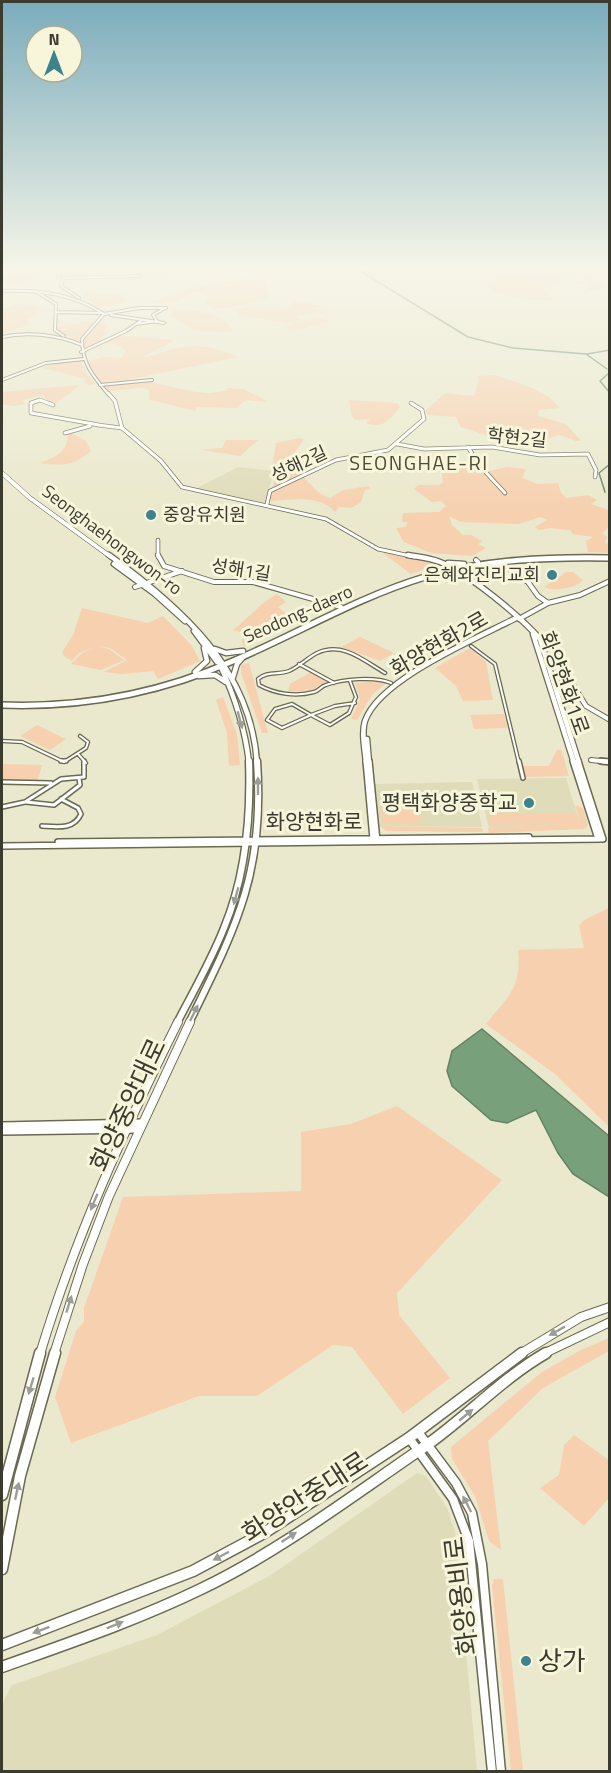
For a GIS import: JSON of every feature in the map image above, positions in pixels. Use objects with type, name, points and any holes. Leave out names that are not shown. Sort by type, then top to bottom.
[{"type":"main road","name":"Seonghaehongwon-ro","points":[[2,476],[181,611],[221,663]]},
{"type":"main road","name":"Seodong-daero","points":[[466,566],[477,561],[540,556],[609,557]]},
{"type":"main road","name":"Seodong-daero","points":[[2,703],[40,706],[89,703],[141,694],[190,678],[341,607],[452,568],[549,557],[609,557]]},
{"type":"main road","points":[[438,572],[462,575],[462,570],[466,566]]},
{"type":"main road","name":"Seodong-daero","points":[[245,652],[438,572]]},
{"type":"main road","name":"Seonghaehongwon-ro","points":[[146,584],[176,612],[221,663]]},
{"type":"main road","points":[[195,672],[208,659],[198,637]]},
{"type":"main road","points":[[210,646],[223,652],[245,652]]},
{"type":"main road","points":[[233,677],[237,664],[245,652]]},
{"type":"main road","name":"Seodong-daero","points":[[2,703],[92,699],[151,687],[221,663]]},
{"type":"main road","name":"화양중앙대로","points":[[2,1569],[27,1447],[79,1272],[140,1126],[241,913],[257,841],[259,787],[256,753],[233,677],[221,663]]},
{"type":"main road","name":"화양중앙대로","points":[[2,1495],[19,1426],[70,1260],[126,1126],[224,929],[236,900],[247,842],[250,768],[236,704],[226,682],[221,663]]},
{"type":"main road","points":[[190,678],[212,675],[226,682]]},
{"type":"main road","name":"화양안중대로","points":[[2,1645],[193,1571],[264,1533],[413,1435],[542,1339],[581,1317],[609,1306]]},
{"type":"main road","name":"화양안중대로","points":[[2,1667],[92,1635],[202,1589],[289,1538],[423,1447],[523,1366],[566,1341],[609,1322]]},
{"type":"street","points":[[81,349],[90,375],[117,405],[122,428]]},
{"type":"street","points":[[81,352],[87,349]]},
{"type":"street","points":[[2,380],[46,363],[84,359]]},
{"type":"street","points":[[100,385],[152,380]]},
{"type":"street","points":[[53,405],[40,400],[31,403],[31,413],[122,428],[161,461],[182,487],[210,495],[267,504],[326,519],[378,549],[466,566]]},
{"type":"street","name":"성해2길","points":[[267,504],[270,491],[311,470],[350,456],[382,452],[397,444],[424,419],[422,410],[411,403]]},
{"type":"street","points":[[64,434],[99,425]]},
{"type":"street","points":[[397,444],[424,448],[468,447]]},
{"type":"street","name":"학현2길","points":[[505,493],[489,473],[478,465],[468,447],[492,447],[540,455],[588,454],[596,470],[595,477]]},
{"type":"street","name":"성해1길","points":[[158,540],[158,557],[161,563],[182,571],[214,582],[253,582],[341,607]]},
{"type":"street","points":[[436,561],[440,566],[438,572]]},
{"type":"street","name":"화양현화1로","points":[[436,561],[462,575],[540,639],[600,838]]},
{"type":"street","points":[[499,562],[528,582],[538,596],[548,603]]},
{"type":"street","points":[[135,587],[182,571]]},
{"type":"street","points":[[517,619],[548,603],[579,596],[609,581]]},
{"type":"street","name":"화양현화1로","points":[[517,619],[537,641],[600,838]]},
{"type":"street","name":"화양현화2로","points":[[375,840],[366,729],[378,702],[400,683],[517,619]]},
{"type":"street","points":[[471,646],[495,664],[523,778]]},
{"type":"street","points":[[385,673],[342,648],[326,650],[287,672],[260,675],[258,682],[270,691],[290,694],[316,692],[320,686],[350,681],[384,680],[391,683]]},
{"type":"street","points":[[299,664],[335,683]]},
{"type":"street","points":[[553,679],[562,677],[572,683],[574,693],[582,704],[609,720]]},
{"type":"street","points":[[350,681],[357,695],[355,703],[346,716],[330,725],[310,715],[292,704],[275,709],[267,720],[282,728],[310,715],[331,705],[355,703]]},
{"type":"street","points":[[2,741],[32,744],[62,762],[86,748],[88,742],[80,736]]},
{"type":"street","points":[[2,782],[51,783],[84,777],[86,764],[78,754]]},
{"type":"street","points":[[591,760],[609,762]]},
{"type":"street","points":[[2,807],[25,802],[50,805],[80,786],[79,778]]},
{"type":"street","points":[[25,802],[51,783]]},
{"type":"street","points":[[42,826],[67,827],[78,821],[81,814],[78,808],[61,799]]},
{"type":"street","points":[[247,842],[600,838]]},
{"type":"street","name":"화양현화로","points":[[2,845],[247,842]]},
{"type":"street","points":[[2,1126],[140,1126]]},
{"type":"street","points":[[2,1131],[126,1126]]},
{"type":"street","name":"화양용비로","points":[[413,1435],[456,1483],[474,1522],[482,1564],[501,1772]]},
{"type":"street","name":"화양용비로","points":[[423,1447],[458,1507],[469,1541],[492,1772]]},
{"type":"shaded area","points":[[123,349],[159,349],[143,356],[145,357],[174,349],[216,349],[238,357],[127,380],[99,382],[90,371],[88,361],[104,357],[122,358],[126,350]]},
{"type":"shaded area","points":[[80,360],[88,376],[96,384],[88,385],[83,378],[43,368],[65,361]]},
{"type":"shaded area","points":[[495,375],[532,388],[549,397],[560,408],[539,410],[538,416],[566,424],[581,441],[560,435],[536,443],[514,442],[461,427],[456,417],[427,415],[426,410],[445,393],[474,396],[479,380],[477,376]]},
{"type":"shaded area","points":[[143,382],[209,393],[226,391],[228,388],[244,389],[268,402],[245,400],[236,408],[196,407],[196,411],[150,400],[149,390],[143,388],[108,391],[103,385]]},
{"type":"shaded area","points":[[80,385],[55,404],[47,401],[44,395],[22,400],[26,404],[14,406],[2,404],[2,392]]},
{"type":"shaded area","points":[[349,400],[397,403],[400,407],[385,422],[372,425],[366,423],[370,419],[355,420]]},
{"type":"shaded area","points":[[72,433],[86,441],[91,451],[79,460],[67,464],[40,463],[60,453],[66,445],[68,434]]},
{"type":"shaded area","points":[[304,439],[286,466],[298,472],[318,491],[330,498],[343,490],[369,486],[370,489],[365,490],[361,502],[351,508],[339,507],[335,512],[329,506],[313,500],[270,501],[276,472],[272,469],[276,443]]},
{"type":"shaded area","points":[[226,440],[258,440],[240,456],[201,450],[222,448]]},
{"type":"shaded area","points":[[483,466],[489,471],[507,467],[526,469],[522,478],[538,484],[558,483],[561,493],[566,498],[588,495],[597,500],[591,504],[609,510],[609,527],[602,533],[607,537],[605,543],[609,544],[609,553],[588,552],[586,541],[593,537],[573,534],[570,530],[550,528],[539,530],[535,527],[547,520],[541,517],[518,524],[461,522],[449,516],[452,525],[463,535],[471,535],[482,541],[478,544],[486,548],[472,556],[431,553],[404,542],[396,528],[406,527],[407,522],[402,522],[403,513],[439,512],[446,506],[441,501],[432,502],[414,489],[418,485],[439,485],[443,482],[441,469]]},
{"type":"shaded area","points":[[238,467],[274,471],[265,503],[195,489]]},
{"type":"shaded area","points":[[385,553],[429,560],[437,565],[411,574]]},
{"type":"shaded area","points":[[566,572],[573,572],[583,580],[565,588],[544,587]]},
{"type":"shaded area","points":[[277,594],[286,602],[278,607],[297,622],[244,646],[242,642],[244,633],[233,630]]},
{"type":"shaded area","points":[[82,608],[148,623],[163,616],[192,646],[200,661],[158,679],[153,671],[122,674],[104,672],[127,660],[110,648],[97,646],[109,649],[124,660],[101,670],[71,664],[82,653],[95,647],[79,653],[72,661],[62,652],[73,635]]},
{"type":"shaded area","points":[[360,637],[394,653],[380,661],[341,647]]},
{"type":"shaded area","points":[[470,648],[486,662],[493,700],[463,701],[456,686],[435,668]]},
{"type":"shaded area","points":[[249,663],[268,733],[262,733],[241,673],[241,665]]},
{"type":"shaded area","points":[[311,672],[331,683],[317,686],[315,690],[288,692],[290,684]]},
{"type":"shaded area","points":[[380,681],[385,684],[372,695],[357,720],[351,719],[360,699],[355,683]]},
{"type":"shaded area","points":[[223,697],[237,735],[240,765],[229,766],[227,733],[216,700]]},
{"type":"shaded area","points":[[504,714],[508,728],[474,729],[470,715]]},
{"type":"shaded area","points":[[37,725],[66,739],[50,750],[20,736]]},
{"type":"shaded area","points":[[557,750],[561,750],[569,776],[525,777],[523,766],[549,766]]},
{"type":"shaded area","points":[[2,764],[42,765],[38,780],[2,780]]},
{"type":"shaded area","name":"평택화양중학교","points":[[566,778],[580,824],[489,828],[477,779]]},
{"type":"shaded area","points":[[472,782],[482,827],[380,826],[375,784]]},
{"type":"shaded area","points":[[419,804],[422,824],[383,824],[381,805]]},
{"type":"shaded area","points":[[575,805],[583,808],[588,825],[584,829],[489,833],[488,828],[566,824],[491,825],[488,814],[575,813],[580,824]]},
{"type":"shaded area","points":[[380,826],[482,828],[483,832],[386,831]]},
{"type":"shaded area","points":[[610,908],[609,1127],[555,1074],[486,1024],[512,991],[518,974],[518,950],[584,948],[579,926],[584,920]]},
{"type":"shaded area","points":[[482,1029],[609,1136],[609,1197],[573,1174],[558,1153],[536,1110],[507,1123],[491,1120],[452,1086],[447,1071],[452,1051]]},
{"type":"shaded area","points":[[397,1106],[502,1180],[397,1293],[399,1315],[450,1378],[403,1414],[352,1347],[333,1345],[257,1396],[199,1396],[71,1443],[55,1397],[76,1331],[84,1322],[84,1308],[123,1197],[301,1191],[301,1132],[351,1124]]},
{"type":"shaded area","points":[[609,1338],[609,1351],[543,1388],[488,1441],[501,1550],[489,1541],[475,1496],[452,1459],[451,1447],[542,1372],[581,1350]]},
{"type":"shaded area","points":[[574,1435],[609,1460],[609,1498],[584,1526],[540,1488],[559,1475],[564,1445]]},
{"type":"shaded area","points":[[417,1473],[426,1476],[447,1508],[455,1531],[477,1771],[2,1771],[2,1704],[12,1685],[157,1635],[271,1575]]},
{"type":"shaded area","points":[[494,1579],[503,1579],[523,1771],[511,1771],[492,1585]]},
{"type":"waterway","points":[[522,349],[586,354],[607,369]]},
{"type":"waterway","points":[[587,354],[610,350]]},
{"type":"waterway","points":[[610,372],[600,381],[610,393]]},
{"type":"waterway","points":[[605,492],[599,473],[610,464]]},
{"type":"place","name":"중앙유치원","points":[[151,515]]},
{"type":"place","name":"은혜와진리교회","points":[[552,575]]},
{"type":"place","name":"평택화양중학교","points":[[529,803]]},
{"type":"place","name":"상가","points":[[526,1661]]},
{"type":"district","name":"SEONGHAE-RI","points":[[419,463]]}]
